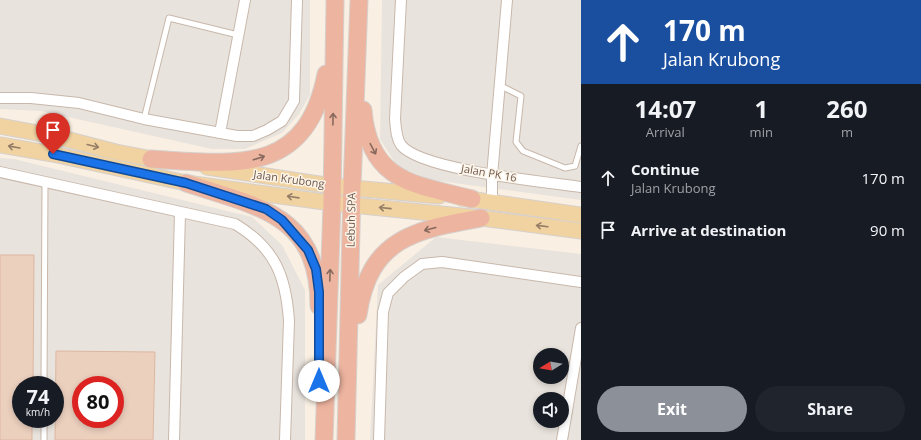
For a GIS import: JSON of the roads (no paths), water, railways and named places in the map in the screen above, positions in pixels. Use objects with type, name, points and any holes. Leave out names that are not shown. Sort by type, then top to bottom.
[{"type":"highway","points":[[151,159],[238,163],[257,160],[289,144],[304,130],[315,113],[322,96],[326,74],[331,0]]},
{"type":"highway","name":"Lebuh SPA","points":[[324,440],[332,203],[335,0]]},
{"type":"highway","name":"Lebuh SPA","points":[[346,440],[351,196],[359,0]]},
{"type":"highway","points":[[362,0],[363,106],[365,130],[372,150],[385,166],[403,179],[418,185],[472,199]]},
{"type":"highway","points":[[186,183],[266,209],[282,220],[308,250],[316,269],[319,292],[320,440]]},
{"type":"highway","points":[[352,440],[357,321],[361,292],[374,264],[394,245],[414,233],[481,218]]},
{"type":"main road","name":"Jalan Krubong","points":[[0,126],[54,136],[151,159],[332,186],[351,196],[481,218],[581,231]]},
{"type":"main road","name":"Jalan Krubong","points":[[0,145],[53,154],[186,183],[332,203],[351,196],[472,199],[581,215]]},
{"type":"street","points":[[220,133],[245,0]]},
{"type":"street","points":[[0,98],[32,98],[79,103],[144,119],[237,136],[253,136],[282,121],[294,101],[297,0]]},
{"type":"street","name":"Jalan PK 16","points":[[400,0],[395,119],[397,137],[402,146],[412,154],[492,176],[581,187]]},
{"type":"street","points":[[492,203],[492,176],[501,86],[507,0]]},
{"type":"street","points":[[0,172],[180,213],[236,224],[252,234],[264,245],[276,263],[286,295],[289,321],[285,440]]},
{"type":"street","points":[[174,440],[180,213]]},
{"type":"street","points":[[379,440],[383,312],[388,293],[404,277],[422,264],[442,262],[581,282]]},
{"type":"street","points":[[562,440],[577,376],[581,328]]},
{"type":"lane","points":[[144,119],[169,18],[238,35]]},
{"type":"lane","points":[[501,86],[521,96],[516,142],[523,151],[564,168],[575,166],[581,146]]},
{"type":"lane","points":[[44,376],[45,183]]},
{"type":"lane","points":[[44,428],[44,440]]}]
